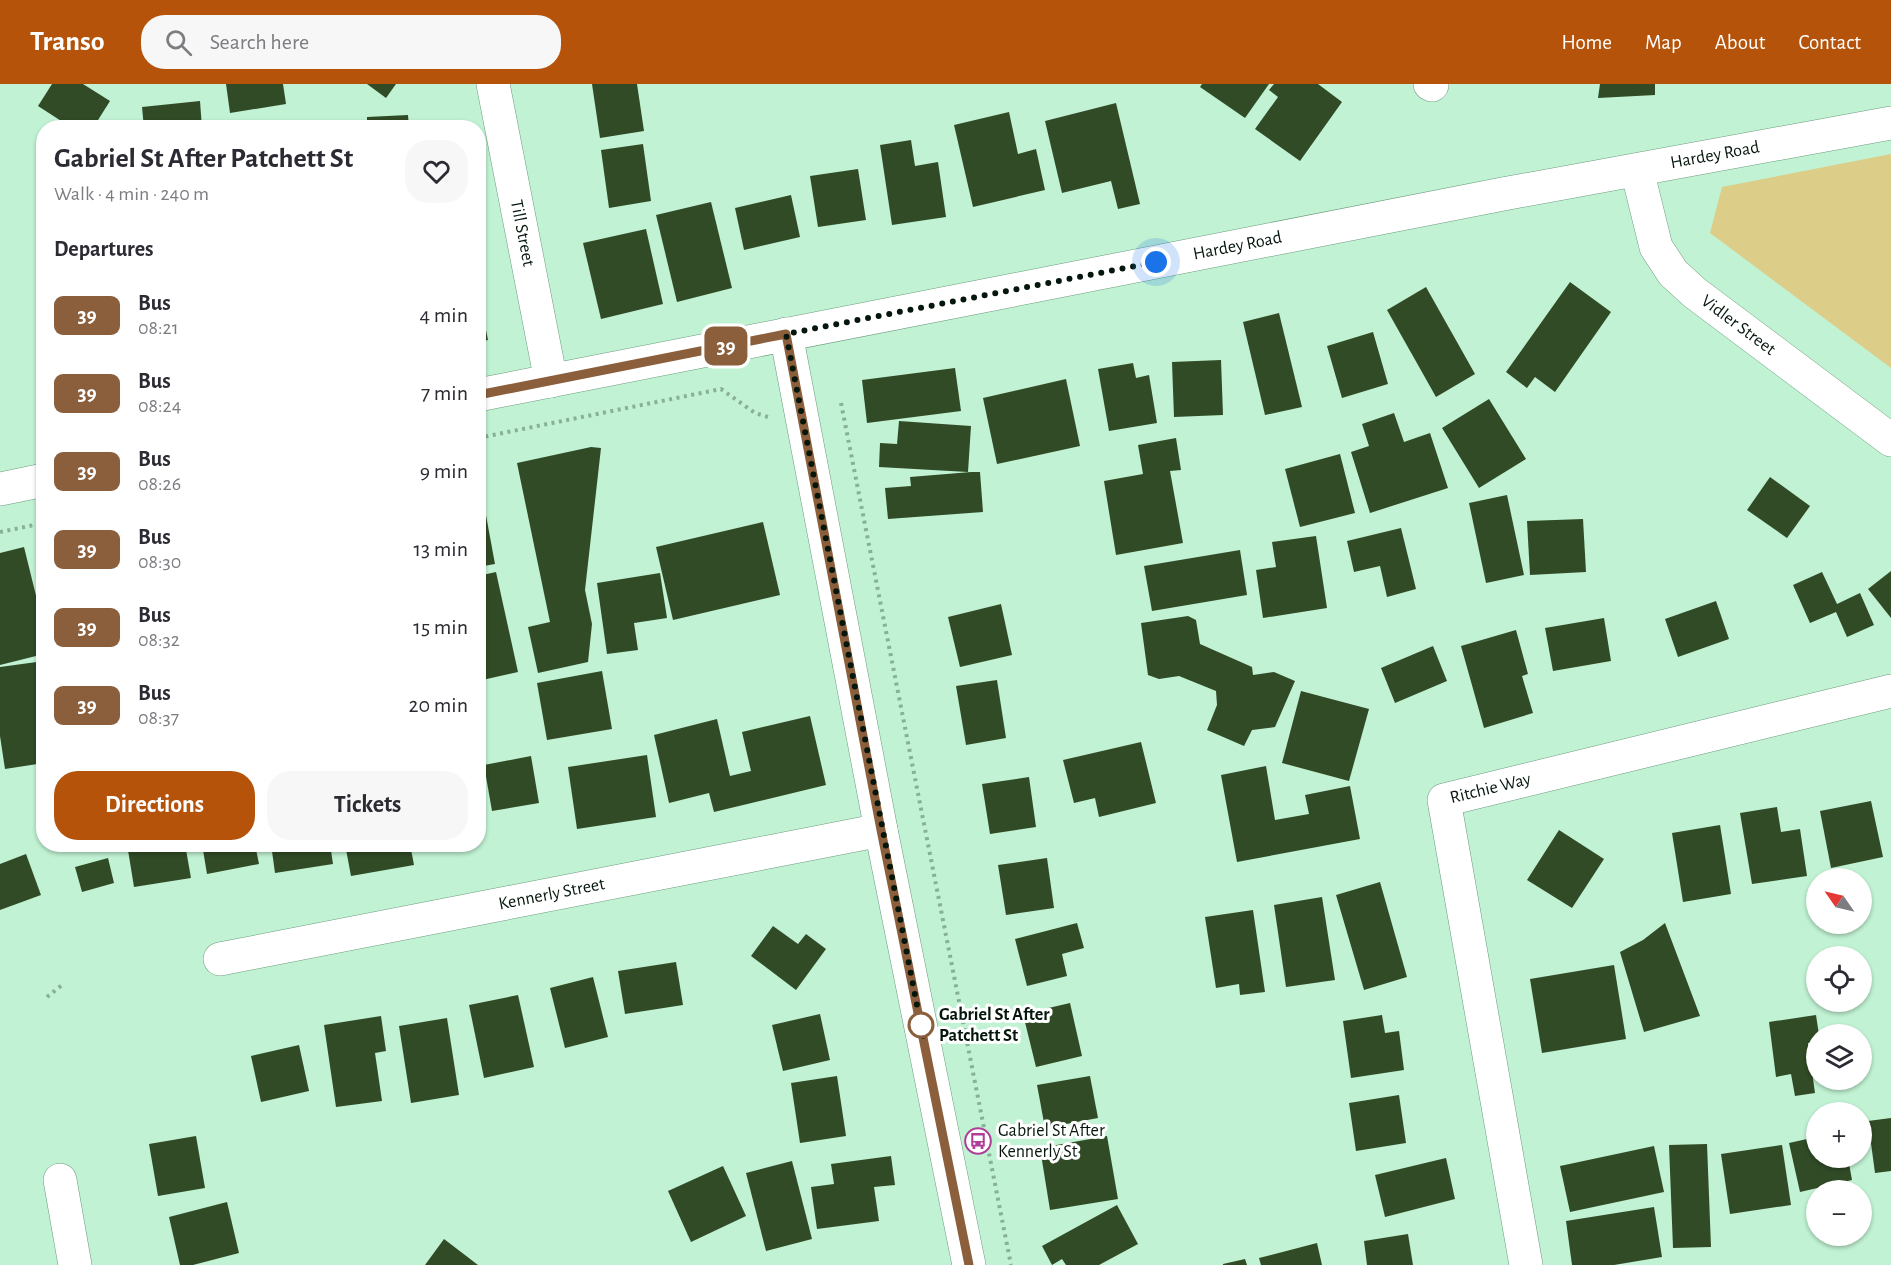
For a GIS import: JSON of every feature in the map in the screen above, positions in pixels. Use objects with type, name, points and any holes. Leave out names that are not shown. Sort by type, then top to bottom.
[{"type":"street","name":"Till Street","points":[[494,84],[551,381]]},
{"type":"street","name":"Hardey Road","points":[[486,393],[1503,194],[1891,123]]},
{"type":"street","name":"Vidler Street","points":[[1637,170],[1656,247],[1673,273],[1695,293],[1891,440]]},
{"type":"street","points":[[786,334],[881,830],[969,1265]]},
{"type":"street","points":[[0,489],[36,482]]},
{"type":"street","name":"Ritchie Way","points":[[1526,1265],[1444,800],[1891,691]]},
{"type":"street","name":"Kennerly Street","points":[[220,959],[881,830]]},
{"type":"street","points":[[60,1180],[75,1265]]},
{"type":"path","points":[[486,436],[721,389],[755,413],[768,417]]},
{"type":"path","points":[[841,403],[1011,1265]]},
{"type":"path","points":[[0,532],[36,525]]},
{"type":"path","points":[[47,997],[62,984]]},
{"type":"shaded area","points":[[1891,154],[1891,368],[1710,233],[1722,187]]},
{"type":"building","points":[[52,84],[83,84],[110,101],[98,120],[60,120],[38,106]]},
{"type":"building","points":[[226,84],[283,84],[286,104],[230,113]]},
{"type":"building","points":[[367,84],[396,84],[386,98]]},
{"type":"building","points":[[592,84],[637,84],[644,131],[600,138]]},
{"type":"building","points":[[1202,84],[1269,84],[1245,118],[1200,87]]},
{"type":"building","points":[[1274,84],[1318,84],[1342,102],[1300,161],[1255,129],[1278,97],[1269,90]]},
{"type":"building","points":[[1600,84],[1655,84],[1655,95],[1598,98]]},
{"type":"building","points":[[200,101],[201,120],[143,120],[142,107]]},
{"type":"building","points":[[1116,103],[1140,204],[1118,209],[1111,181],[1062,193],[1045,121]]},
{"type":"building","points":[[1009,112],[1018,154],[1036,149],[1045,190],[973,207],[954,125]]},
{"type":"building","points":[[408,115],[408,120],[367,120],[367,117]]},
{"type":"building","points":[[911,140],[915,166],[938,162],[946,217],[892,225],[880,145]]},
{"type":"building","points":[[643,144],[651,201],[609,208],[601,150]]},
{"type":"building","points":[[858,169],[866,220],[818,227],[810,176]]},
{"type":"building","points":[[791,195],[800,237],[744,250],[735,208]]},
{"type":"building","points":[[711,202],[732,288],[677,302],[656,215]]},
{"type":"building","points":[[646,229],[663,304],[601,319],[583,243]]},
{"type":"building","points":[[1570,282],[1611,312],[1555,392],[1535,377],[1527,388],[1506,372]]},
{"type":"building","points":[[1426,287],[1475,374],[1436,397],[1387,310]]},
{"type":"building","points":[[1279,313],[1302,407],[1265,415],[1243,322]]},
{"type":"building","points":[[1373,332],[1388,384],[1342,398],[1327,346]]},
{"type":"building","points":[[1221,360],[1223,415],[1174,417],[1172,362]]},
{"type":"building","points":[[1133,363],[1136,378],[1149,375],[1157,423],[1109,431],[1098,369]]},
{"type":"building","points":[[955,368],[961,411],[867,423],[862,380]]},
{"type":"building","points":[[1066,379],[1080,446],[997,464],[983,398]]},
{"type":"building","points":[[1489,399],[1526,459],[1479,488],[1442,428]]},
{"type":"building","points":[[1394,413],[1404,442],[1430,433],[1448,488],[1370,513],[1351,452],[1369,446],[1362,424]]},
{"type":"building","points":[[899,421],[971,426],[968,472],[879,467],[880,443],[897,444]]},
{"type":"building","points":[[1176,438],[1181,470],[1170,471],[1183,543],[1116,555],[1104,481],[1143,474],[1138,445]]},
{"type":"building","points":[[591,447],[601,448],[585,590],[592,624],[588,662],[538,673],[528,627],[550,622],[517,463]]},
{"type":"building","points":[[1340,454],[1355,513],[1300,527],[1285,469]]},
{"type":"building","points":[[980,472],[983,512],[888,519],[885,488],[911,486],[910,477]]},
{"type":"building","points":[[1770,477],[1810,506],[1787,538],[1747,510]]},
{"type":"building","points":[[1507,495],[1524,575],[1486,583],[1469,503]]},
{"type":"building","points":[[486,515],[495,564],[486,566]]},
{"type":"building","points":[[1583,519],[1586,572],[1530,575],[1527,521]]},
{"type":"building","points":[[763,522],[780,595],[673,620],[656,547]]},
{"type":"building","points":[[1401,528],[1416,589],[1387,597],[1380,566],[1354,572],[1347,541]]},
{"type":"building","points":[[1316,536],[1327,608],[1263,618],[1256,570],[1276,567],[1272,542]]},
{"type":"building","points":[[24,547],[36,596],[36,656],[0,665],[0,553]]},
{"type":"building","points":[[1240,550],[1247,595],[1152,611],[1144,566]]},
{"type":"building","points":[[1891,571],[1891,618],[1868,589]]},
{"type":"building","points":[[496,572],[518,672],[486,679],[486,574]]},
{"type":"building","points":[[1822,572],[1837,604],[1860,593],[1874,625],[1847,637],[1836,612],[1810,623],[1793,585]]},
{"type":"building","points":[[660,573],[667,618],[634,623],[638,650],[607,654],[597,583]]},
{"type":"building","points":[[1716,601],[1729,639],[1678,657],[1665,619]]},
{"type":"building","points":[[1001,604],[1012,655],[960,667],[948,617]]},
{"type":"building","points":[[1188,616],[1196,620],[1200,644],[1252,667],[1253,675],[1274,672],[1295,681],[1275,727],[1252,730],[1244,746],[1207,730],[1217,705],[1216,691],[1179,676],[1159,679],[1148,675],[1141,623]]},
{"type":"building","points":[[1604,618],[1611,661],[1553,671],[1545,628]]},
{"type":"building","points":[[1516,630],[1528,674],[1522,676],[1533,713],[1484,728],[1461,646]]},
{"type":"building","points":[[1433,646],[1447,681],[1395,703],[1381,668]]},
{"type":"building","points":[[36,662],[36,764],[5,769],[0,736],[0,667]]},
{"type":"building","points":[[602,671],[612,729],[547,740],[537,683]]},
{"type":"building","points":[[997,680],[1006,738],[966,745],[956,686]]},
{"type":"building","points":[[1301,691],[1369,709],[1349,781],[1282,763]]},
{"type":"building","points":[[810,716],[826,785],[714,812],[709,793],[669,803],[654,735],[717,719],[730,776],[751,771],[742,732]]},
{"type":"building","points":[[1141,742],[1156,803],[1099,817],[1095,798],[1074,803],[1063,760]]},
{"type":"building","points":[[647,755],[656,817],[577,829],[568,767]]},
{"type":"building","points":[[531,756],[539,803],[492,811],[486,765]]},
{"type":"building","points":[[1266,766],[1275,820],[1309,814],[1305,795],[1350,786],[1360,839],[1237,862],[1221,775]]},
{"type":"building","points":[[1029,777],[1036,827],[990,834],[982,784]]},
{"type":"building","points":[[1871,801],[1883,857],[1831,868],[1820,811]]},
{"type":"building","points":[[1777,807],[1781,832],[1800,829],[1806,876],[1752,884],[1740,813]]},
{"type":"building","points":[[1720,825],[1731,894],[1683,902],[1672,833]]},
{"type":"building","points":[[1559,830],[1604,859],[1572,908],[1527,880]]},
{"type":"building","points":[[128,852],[186,852],[191,878],[134,887]]},
{"type":"building","points":[[203,852],[257,852],[259,864],[207,874]]},
{"type":"building","points":[[272,852],[331,852],[333,864],[275,873]]},
{"type":"building","points":[[346,852],[412,852],[414,865],[351,876]]},
{"type":"building","points":[[26,854],[41,895],[0,910],[0,864]]},
{"type":"building","points":[[108,858],[114,883],[82,892],[75,867]]},
{"type":"building","points":[[1047,858],[1054,908],[1006,915],[998,865]]},
{"type":"building","points":[[1380,882],[1407,977],[1364,990],[1336,895]]},
{"type":"building","points":[[1322,897],[1335,980],[1286,987],[1274,905]]},
{"type":"building","points":[[1253,910],[1265,992],[1240,995],[1239,984],[1216,988],[1205,917]]},
{"type":"building","points":[[1077,923],[1084,948],[1062,954],[1067,976],[1027,986],[1015,939]]},
{"type":"building","points":[[1665,923],[1700,1016],[1644,1032],[1620,952],[1643,940]]},
{"type":"building","points":[[773,926],[798,944],[806,934],[826,949],[796,990],[751,956]]},
{"type":"building","points":[[676,962],[683,1005],[625,1014],[618,971]]},
{"type":"building","points":[[1614,965],[1626,1039],[1542,1053],[1530,979]]},
{"type":"building","points":[[593,977],[608,1037],[565,1048],[550,988]]},
{"type":"building","points":[[518,995],[534,1067],[484,1078],[469,1005]]},
{"type":"building","points":[[1070,1003],[1082,1056],[1036,1067],[1023,1014]]},
{"type":"building","points":[[820,1014],[830,1060],[783,1071],[772,1025]]},
{"type":"building","points":[[1382,1015],[1385,1033],[1399,1031],[1404,1070],[1351,1078],[1343,1021]]},
{"type":"building","points":[[1816,1015],[1817,1024],[1806,1024],[1806,1090],[1815,1090],[1815,1093],[1795,1096],[1791,1074],[1776,1077],[1769,1022]]},
{"type":"building","points":[[381,1016],[386,1051],[375,1053],[382,1101],[336,1107],[324,1025]]},
{"type":"building","points":[[447,1018],[459,1095],[411,1103],[399,1026]]},
{"type":"building","points":[[299,1045],[309,1091],[261,1102],[251,1056]]},
{"type":"building","points":[[837,1076],[846,1136],[800,1143],[791,1083]]},
{"type":"building","points":[[1090,1076],[1098,1118],[1045,1128],[1037,1085]]},
{"type":"building","points":[[1399,1095],[1406,1143],[1356,1151],[1349,1103]]},
{"type":"building","points":[[1891,1118],[1891,1171],[1875,1173],[1872,1120]]},
{"type":"building","points":[[196,1136],[205,1188],[158,1196],[149,1144]]},
{"type":"building","points":[[1107,1136],[1118,1199],[1050,1210],[1040,1148]]},
{"type":"building","points":[[1806,1139],[1806,1168],[1850,1168],[1852,1180],[1806,1180],[1806,1191],[1800,1192],[1789,1143]]},
{"type":"building","points":[[1707,1144],[1711,1247],[1673,1248],[1669,1145]]},
{"type":"building","points":[[1782,1145],[1791,1205],[1730,1214],[1721,1154]]},
{"type":"building","points":[[1654,1146],[1664,1192],[1570,1212],[1560,1166]]},
{"type":"building","points":[[891,1156],[895,1185],[874,1187],[879,1221],[817,1229],[811,1187],[834,1184],[831,1164]]},
{"type":"building","points":[[1446,1158],[1455,1199],[1385,1217],[1375,1175]]},
{"type":"building","points":[[792,1161],[812,1239],[766,1251],[746,1173]]},
{"type":"building","points":[[723,1166],[746,1216],[691,1242],[668,1191]]},
{"type":"building","points":[[227,1202],[239,1253],[193,1265],[180,1265],[169,1217]]},
{"type":"building","points":[[1117,1205],[1138,1244],[1099,1265],[1066,1265],[1062,1259],[1052,1265],[1042,1246]]},
{"type":"building","points":[[1654,1207],[1662,1257],[1614,1265],[1572,1265],[1566,1221]]},
{"type":"building","points":[[1408,1234],[1413,1265],[1367,1265],[1364,1241]]},
{"type":"building","points":[[444,1239],[478,1265],[425,1265]]},
{"type":"building","points":[[1317,1243],[1322,1265],[1261,1265],[1259,1258]]},
{"type":"building","points":[[1245,1259],[1247,1265],[1223,1265],[1223,1264]]},
{"type":"bus line","name":"39","points":[[486,393],[786,334],[881,830],[969,1265]]},
{"type":"place","name":"Gabriel St After Patchett St","points":[[921,1025]]},
{"type":"place","name":"Gabriel St After Kennerly St","points":[[978,1141]]},
{"type":"route","points":[[921,1025],[923,1036],[786,334],[1156,262]]}]
